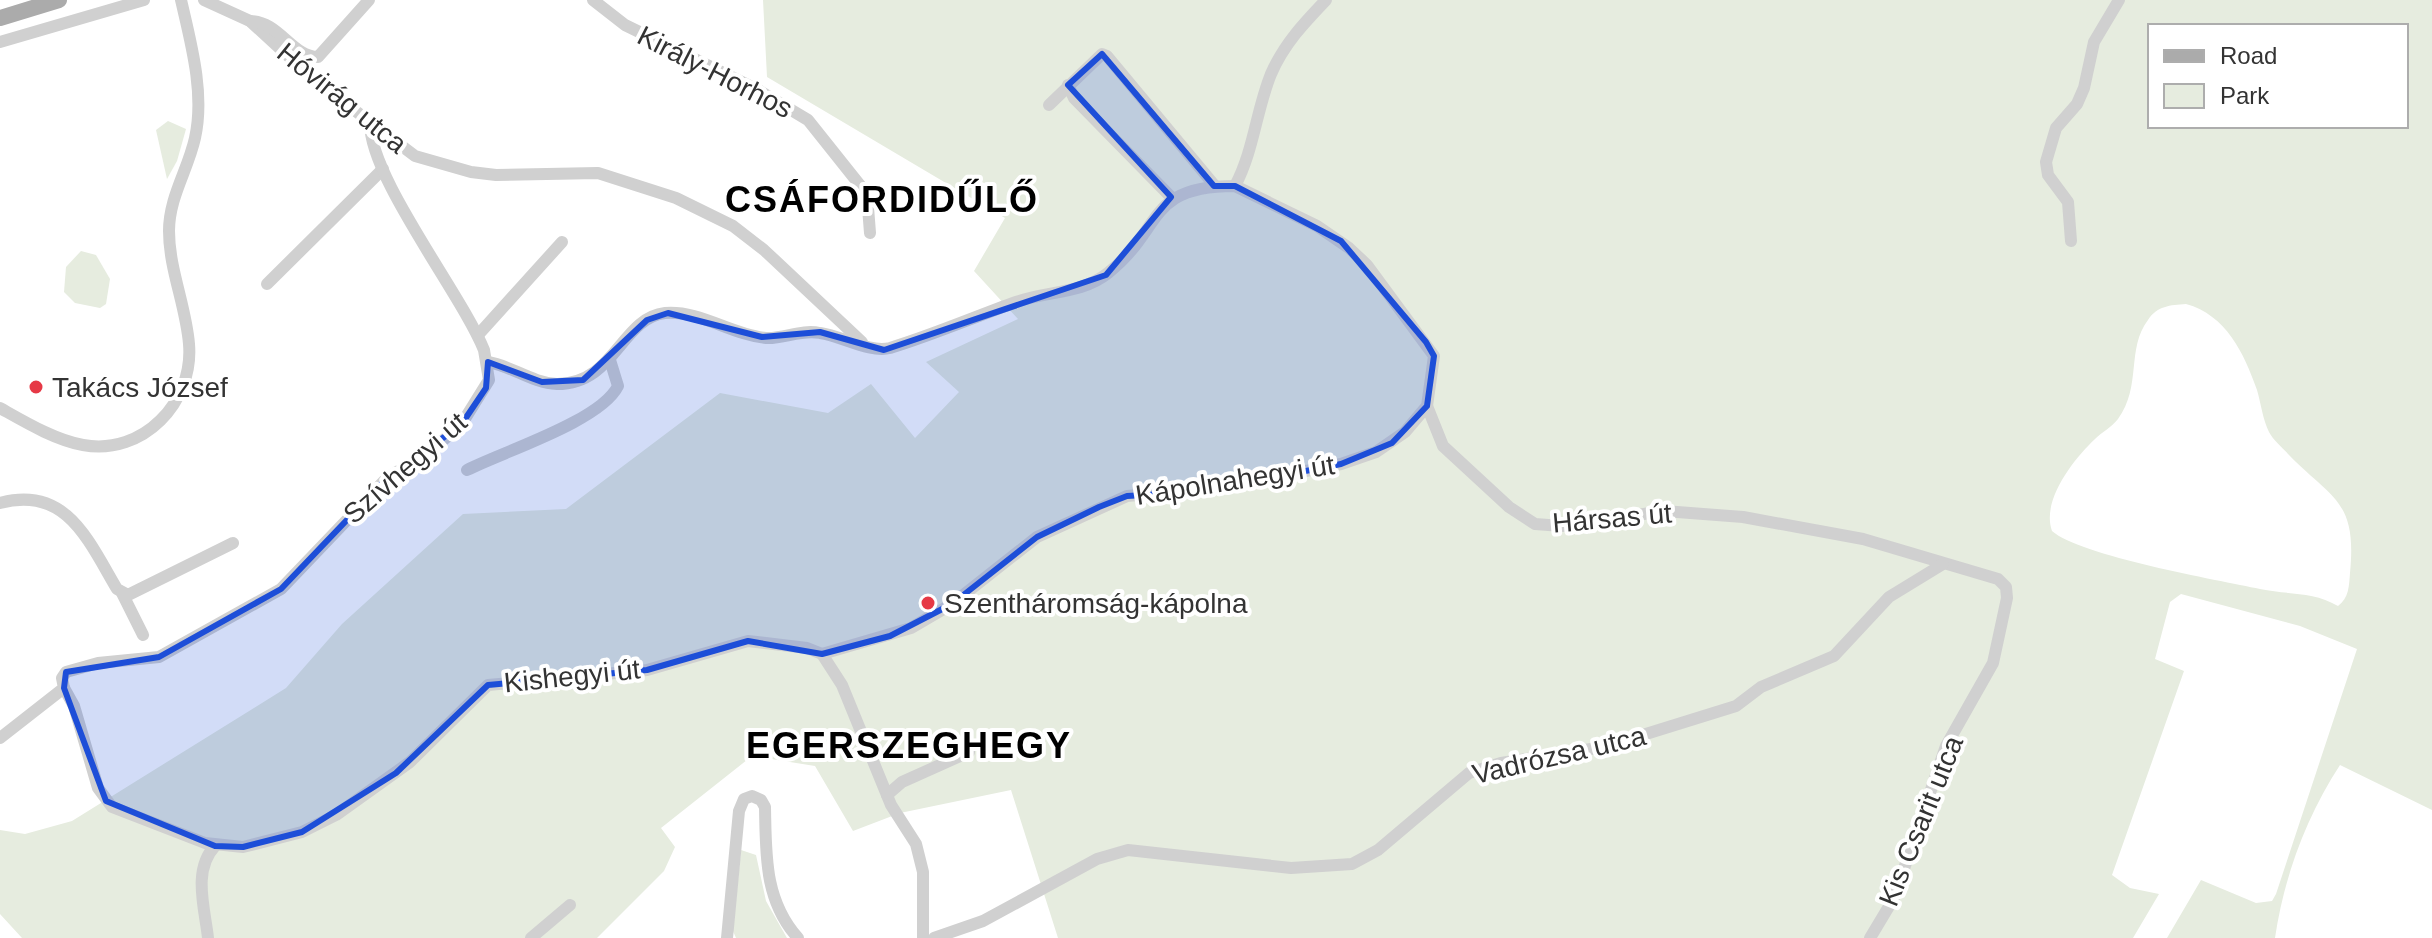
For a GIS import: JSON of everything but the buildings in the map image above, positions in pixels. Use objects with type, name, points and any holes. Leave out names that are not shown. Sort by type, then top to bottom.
[{"type":"main road","points":[[0,18],[59,0]]},
{"type":"street","points":[[0,42],[144,0]]},
{"type":"street","points":[[0,408],[67,441],[103,446],[122,443],[150,431],[181,394],[187,379],[189,344],[169,228],[197,121],[193,60],[181,0]]},
{"type":"street","name":"Hóvirág utca","points":[[204,0],[250,21],[312,78],[415,156],[444,166],[518,176],[598,173],[676,198],[749,237],[865,344]]},
{"type":"street","points":[[250,21],[262,21],[308,57],[318,57],[332,46],[369,0]]},
{"type":"street","name":"Király-Horhos","points":[[593,0],[625,25],[758,90],[808,120],[867,194],[870,233]]},
{"type":"street","points":[[1235,186],[1252,149],[1276,63],[1291,38],[1326,0]]},
{"type":"street","points":[[2071,241],[2068,202],[2048,175],[2046,162],[2056,128],[2077,104],[2084,88],[2094,42],[2119,0]]},
{"type":"street","points":[[1049,105],[1091,61],[1102,54],[1107,56],[1215,186]]},
{"type":"street","points":[[1068,85],[1074,98],[1172,198]]},
{"type":"street","points":[[370,121],[370,133],[383,169],[478,335],[488,362],[553,384],[583,380],[610,360],[647,320],[668,313],[688,315],[762,337],[811,332],[865,344],[876,350],[890,348],[1017,301],[1093,283],[1119,263],[1172,198],[1215,186],[1235,186],[1331,234],[1367,265],[1434,356],[1427,406]]},
{"type":"street","points":[[267,284],[383,169]]},
{"type":"street","points":[[478,335],[562,242]]},
{"type":"street","points":[[467,470],[558,430],[606,400],[618,386],[610,360]]},
{"type":"street","name":"Szívhegyi út","points":[[0,738],[64,688],[62,678],[66,672],[98,663],[159,657],[281,589],[387,478],[427,454],[461,425],[486,388],[488,362]]},
{"type":"street","name":"Hársas út","points":[[1427,406],[1443,446],[1509,507],[1535,524],[1562,526],[1664,511],[1705,513],[1863,539],[1943,564]]},
{"type":"street","name":"Kápolnahegyi út","points":[[822,654],[890,636],[922,622],[952,604],[1037,537],[1099,507],[1127,496],[1199,492],[1361,459],[1392,443],[1427,406]]},
{"type":"street","points":[[0,503],[28,499],[59,507],[122,593],[143,635]]},
{"type":"street","points":[[122,593],[128,595],[148,588],[233,543]]},
{"type":"street","name":"Vadrózsa utca","points":[[934,938],[983,921],[1097,859],[1128,850],[1291,868],[1352,864],[1378,850],[1469,773],[1501,763],[1604,747],[1736,706],[1761,687],[1834,656],[1889,597],[1943,564]]},
{"type":"street","name":"Kis Csarit utca","points":[[1870,938],[1894,898],[1946,746],[1993,663],[2005,610],[2006,587],[1998,579],[1943,564]]},
{"type":"street","name":"Kishegyi út","points":[[64,688],[74,706],[91,768],[106,801],[118,810],[215,846],[243,847],[302,832],[336,815],[410,762],[488,685],[647,670],[748,641],[788,644],[822,654]]},
{"type":"street","points":[[822,654],[847,697],[887,795],[921,856],[925,902],[923,938]]},
{"type":"street","points":[[887,795],[902,782],[969,752]]},
{"type":"street","points":[[727,938],[739,811],[744,799],[752,796],[765,807],[766,862],[774,897],[798,938]]},
{"type":"street","points":[[208,938],[203,870],[207,856],[215,846]]},
{"type":"street","points":[[531,938],[570,905]]},
{"type":"highlighted area","points":[[1102,54],[1214,186],[1235,186],[1341,241],[1426,342],[1434,356],[1427,406],[1392,443],[1341,464],[1199,492],[1127,496],[1037,537],[952,604],[890,636],[822,654],[748,641],[647,670],[488,685],[396,773],[302,832],[243,847],[215,846],[106,801],[64,688],[66,672],[159,657],[281,589],[387,478],[461,425],[486,388],[488,362],[542,382],[583,380],[647,320],[668,313],[762,337],[820,332],[884,350],[1106,275],[1171,197],[1068,85]]},
{"type":"green space","points":[[763,0],[2432,0],[2432,810],[2340,765],[2317,805],[2298,848],[2284,893],[2275,938],[2167,938],[2201,880],[2256,903],[2272,901],[2357,649],[2300,626],[2181,594],[2170,602],[2155,659],[2184,671],[2112,875],[2130,888],[2159,894],[2133,938],[1058,938],[1011,790],[900,813],[853,831],[815,766],[752,756],[661,828],[675,847],[664,871],[597,938],[22,938],[0,914],[0,830],[25,834],[72,821],[286,688],[342,624],[463,514],[566,509],[720,393],[828,413],[871,384],[915,438],[959,392],[926,362],[1018,319],[974,271],[1005,218],[767,77]],"holes":[[[2186,304],[2200,309],[2223,326],[2239,349],[2252,376],[2271,435],[2329,493],[2345,515],[2350,530],[2350,578],[2346,595],[2338,606],[2310,596],[2260,589],[2119,558],[2067,540],[2052,531],[2051,506],[2062,481],[2078,457],[2116,422],[2125,406],[2130,394],[2137,343],[2148,320],[2160,309],[2169,306]]]},
{"type":"green space","points":[[168,121],[186,129],[177,161],[167,179],[156,130]]},
{"type":"green space","points":[[81,251],[96,255],[110,279],[106,304],[100,308],[75,303],[64,292],[66,267]]},
{"type":"green space","points":[[741,850],[756,855],[766,901],[787,938],[736,938],[733,931]]},
{"type":"place","name":"Takács József","points":[[36,387]]},
{"type":"place","name":"Szentháromság-kápolna","points":[[928,603]]},
{"type":"district","name":"CSÁFORDIDŰLŐ","points":[[882,199]]},
{"type":"district","name":"EGERSZEGHEGY","points":[[909,745]]}]
